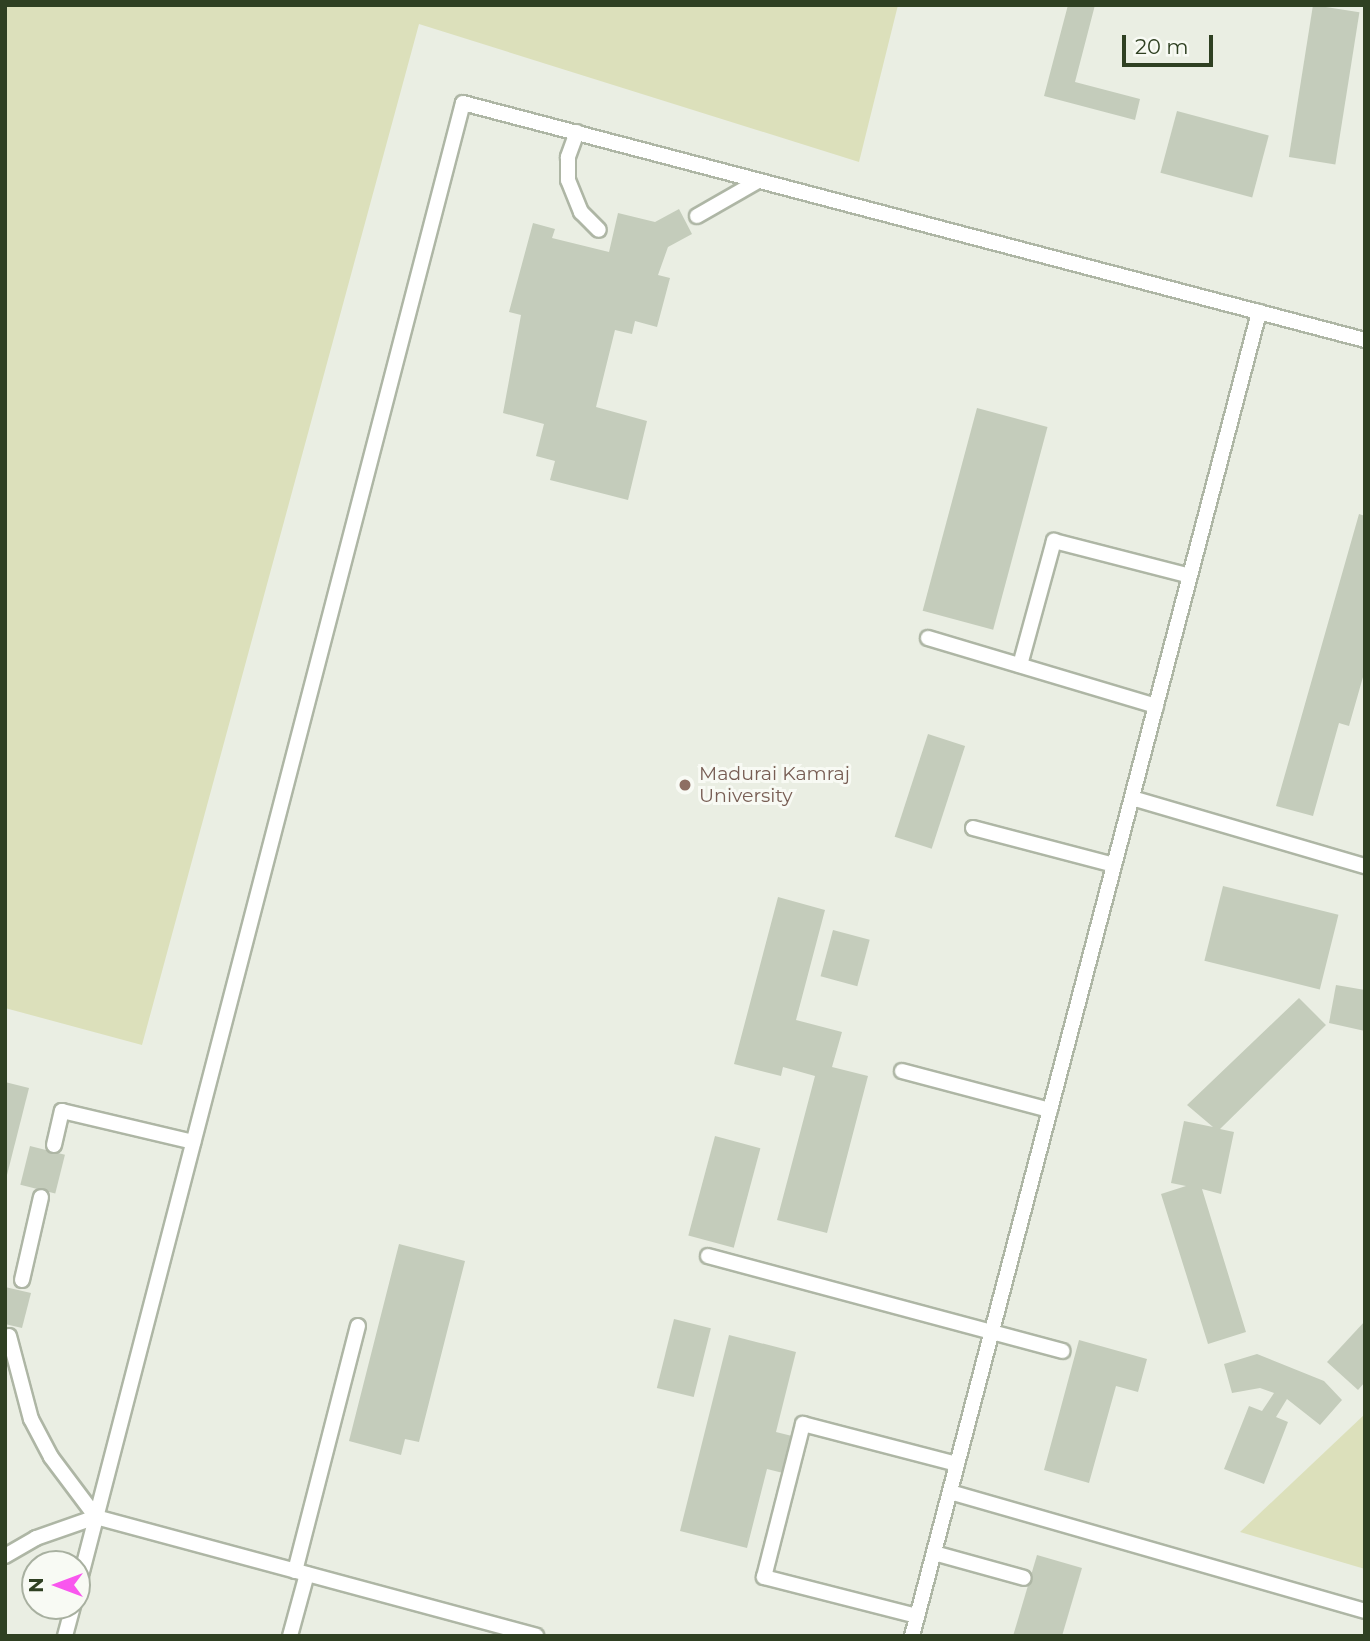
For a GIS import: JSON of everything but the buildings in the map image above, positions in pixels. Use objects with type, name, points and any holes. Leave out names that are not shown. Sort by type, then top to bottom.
[{"type":"lane","points":[[88,1550],[463,103],[1365,340]]},
{"type":"lane","points":[[577,132],[568,157],[568,180],[582,212],[599,230]]},
{"type":"lane","points":[[696,216],[758,181]]},
{"type":"lane","points":[[912,1636],[1259,312]]},
{"type":"lane","points":[[1020,665],[1055,541],[1190,576]]},
{"type":"lane","points":[[928,638],[1156,706]]},
{"type":"lane","points":[[1132,797],[1365,866]]},
{"type":"lane","points":[[973,828],[1114,865]]},
{"type":"lane","points":[[902,1072],[1050,1110]]},
{"type":"lane","points":[[54,1145],[62,1111],[193,1142]]},
{"type":"lane","points":[[22,1280],[41,1197]]},
{"type":"lane","points":[[708,1256],[1062,1351]]},
{"type":"lane","points":[[290,1636],[301,1572],[358,1326]]},
{"type":"lane","points":[[9,1336],[31,1419],[51,1457],[96,1517]]},
{"type":"lane","points":[[917,1616],[764,1577],[803,1424],[957,1464]]},
{"type":"lane","points":[[950,1492],[1365,1611]]},
{"type":"lane","points":[[5,1556],[36,1538],[96,1517],[536,1636]]},
{"type":"lane","points":[[934,1553],[1024,1578]]},
{"type":"green space","points":[[5,5],[898,5],[859,162],[419,24],[142,1045],[5,1008]]},
{"type":"green space","points":[[1365,1414],[1365,1569],[1240,1532]]},
{"type":"place","name":"Madurai Kamraj University","points":[[685,785]]}]
